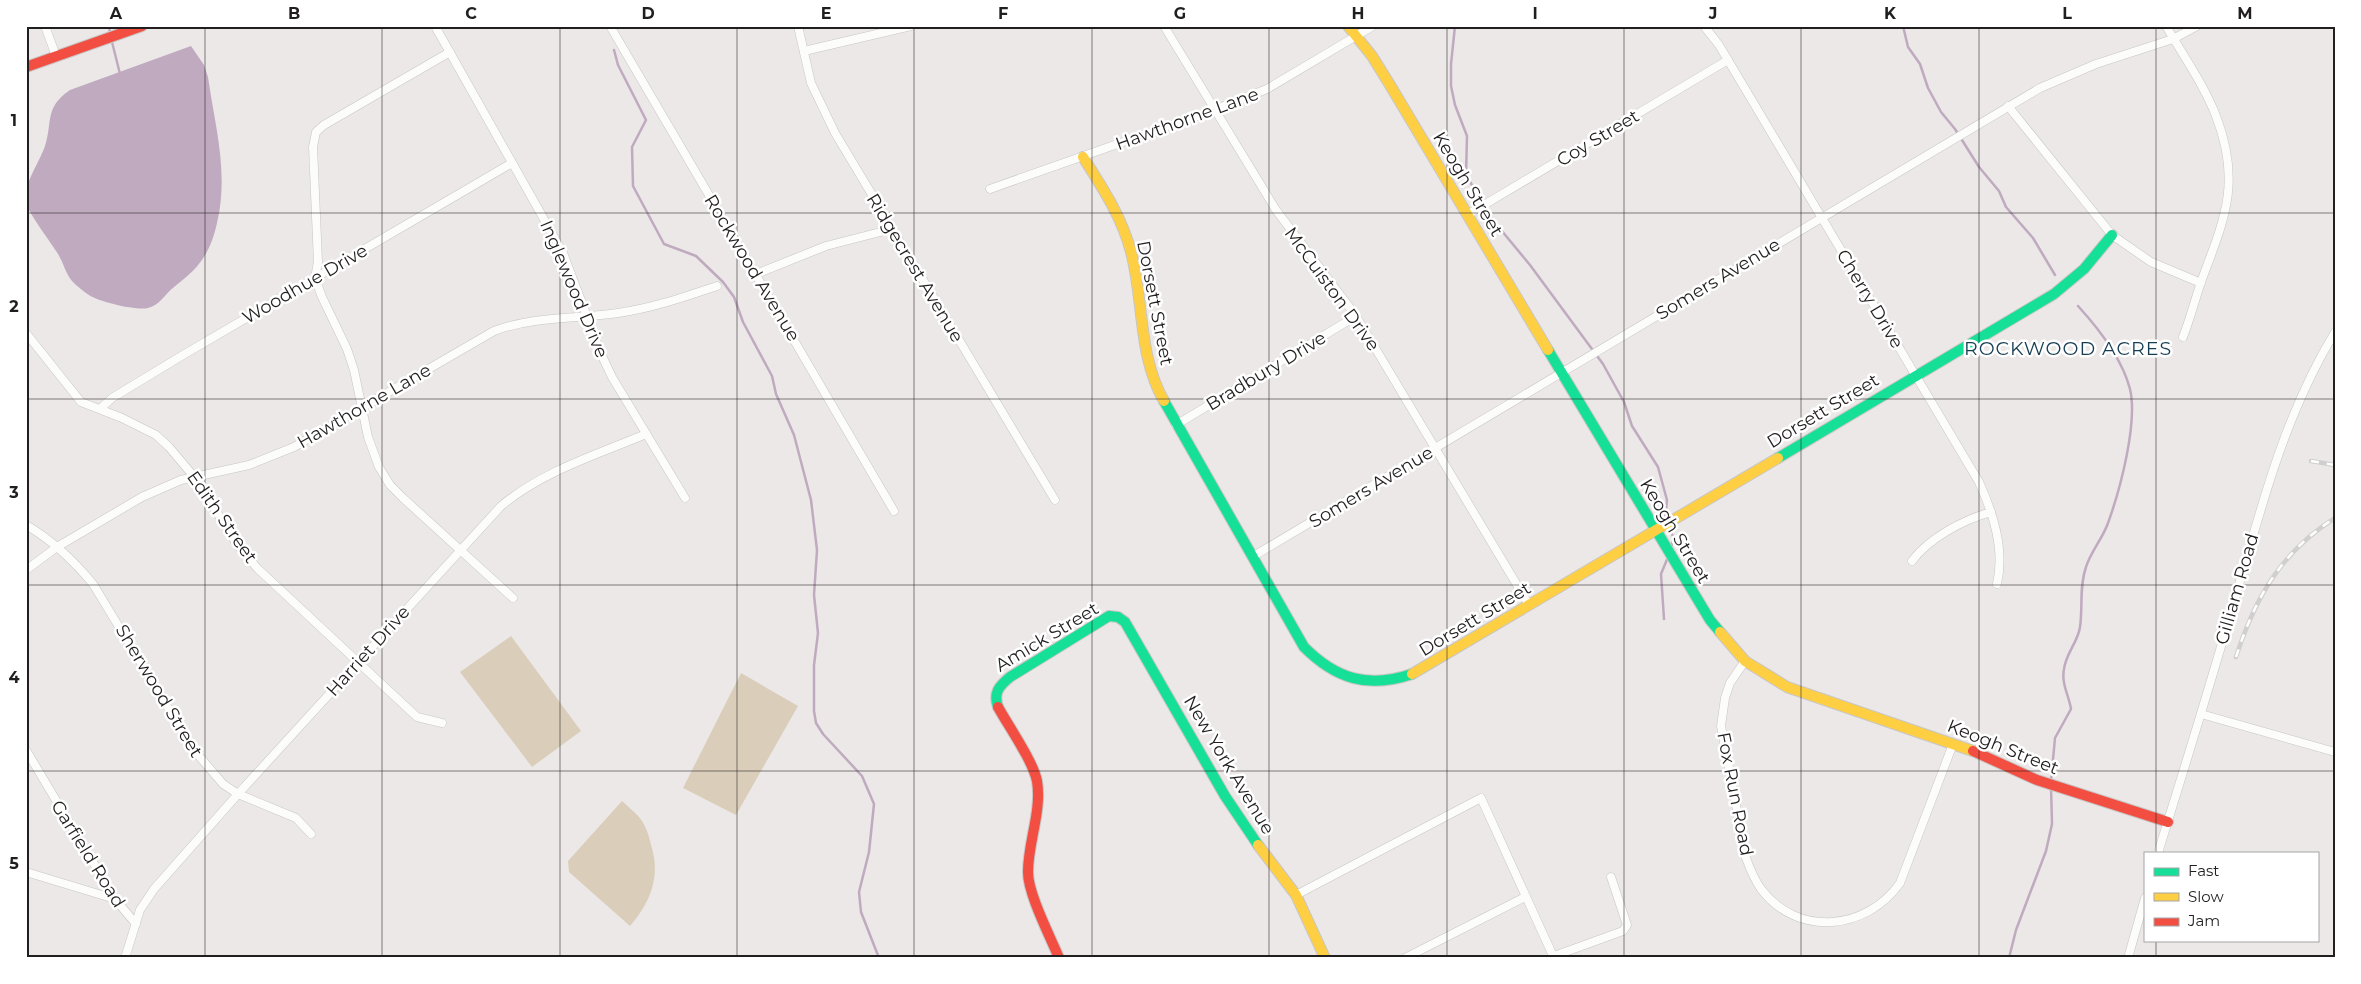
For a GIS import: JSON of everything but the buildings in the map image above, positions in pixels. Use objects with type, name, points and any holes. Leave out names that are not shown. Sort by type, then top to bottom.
[{"type":"street","points":[[45,26],[56,56]]},
{"type":"street","points":[[26,67],[142,26]]},
{"type":"street","name":"Inglewood Drive","points":[[436,26],[563,253],[602,356],[685,498]]},
{"type":"street","name":"Rockwood Avenue","points":[[610,26],[894,511]]},
{"type":"street","name":"Ridgecrest Avenue","points":[[798,26],[812,83],[821,107],[892,229],[1022,441],[1055,500]]},
{"type":"street","points":[[804,51],[911,26]]},
{"type":"street","name":"McCuiston Drive","points":[[1164,26],[1276,210],[1356,316],[1529,605]]},
{"type":"street","name":"Keogh Street","points":[[1348,26],[1357,36],[1390,85],[1710,620],[1745,662],[1802,693],[1982,754],[2037,780],[2168,822]]},
{"type":"street","name":"Hawthorne Lane","points":[[990,189],[1214,110],[1267,89],[1373,26]]},
{"type":"street","name":"Cherry Drive","points":[[1704,26],[1728,60],[1979,482],[1990,512],[2000,550],[1997,584]]},
{"type":"street","points":[[2166,26],[2216,116],[2225,145],[2228,167],[2229,186],[2226,214],[2183,337]]},
{"type":"street","name":"Somers Avenue","points":[[1252,557],[2008,106],[2068,74],[2174,39],[2197,26]]},
{"type":"street","points":[[450,52],[324,125],[316,132],[313,147],[318,262],[316,278],[322,297],[347,349],[363,407],[372,452],[390,485],[513,598]]},
{"type":"street","name":"Coy Street","points":[[1467,215],[1728,60]]},
{"type":"street","points":[[2008,106],[2093,214],[2112,235],[2151,262],[2201,283]]},
{"type":"street","name":"Dorsett Street","points":[[1083,157],[1122,225],[1135,268],[1147,359],[1160,395],[1277,602],[1311,655],[1332,671],[1357,681],[1388,682],[1416,673],[2054,294],[2084,269],[2112,235]]},
{"type":"street","name":"Woodhue Drive","points":[[101,408],[112,398],[183,355],[512,163]]},
{"type":"street","points":[[756,274],[826,246],[892,229]]},
{"type":"street","name":"Hawthorne Lane","points":[[26,570],[57,547],[142,497],[181,480],[196,478],[271,458],[294,447],[494,332],[528,322],[587,317],[654,307],[717,286]]},
{"type":"street","name":"Bradbury Drive","points":[[1176,425],[1356,316]]},
{"type":"street","name":"Gilliam Road","points":[[2158,852],[2274,464],[2301,394],[2335,332]]},
{"type":"street","name":"Edith Street","points":[[26,333],[75,397],[87,405],[101,408],[156,435],[196,478],[236,543],[248,558],[287,598],[417,717],[442,724]]},
{"type":"street","name":"Harriet Drive","points":[[136,924],[140,910],[154,890],[238,794],[501,506],[526,487],[568,466],[646,434]]},
{"type":"street","points":[[1912,561],[1921,549],[1940,536],[1990,512]]},
{"type":"street","name":"Sherwood Street","points":[[26,525],[57,547],[80,568],[97,590],[193,749],[212,772],[238,794],[296,818],[311,834]]},
{"type":"street","name":"Amick Street","points":[[1059,958],[1033,894],[1028,873],[1038,798],[1037,781],[1033,768],[998,707],[994,697],[995,691],[999,685],[1010,677],[1100,621],[1109,616],[1118,616]]},
{"type":"street","name":"New York Avenue","points":[[1118,616],[1130,629],[1243,825],[1296,895],[1325,958]]},
{"type":"street","name":"Fox Run Road","points":[[1745,662],[1730,683],[1725,698],[1721,726],[1746,858],[1753,876],[1768,897],[1784,910],[1798,917],[1813,921],[1849,920],[1868,913],[1892,895],[1900,883],[1953,744]]},
{"type":"street","points":[[2201,714],[2335,752]]},
{"type":"street","name":"Garfield Road","points":[[26,750],[114,899],[136,924],[125,958]]},
{"type":"street","points":[[1296,895],[1482,798],[1526,897],[1542,926],[1554,957],[1623,931],[1627,924],[1610,877]]},
{"type":"street","points":[[26,872],[114,899]]},
{"type":"street","points":[[1405,958],[1526,897]]},
{"type":"street","points":[[2128,958],[2144,902]]},
{"type":"shaded area","points":[[191,46],[204,65],[208,77],[220,150],[222,186],[217,223],[211,243],[197,267],[152,307],[136,308],[94,298],[72,281],[58,254],[26,203],[27,188],[45,146],[53,109],[56,103],[70,90]]},
{"type":"shaded area","points":[[511,636],[581,731],[532,767],[460,672]]},
{"type":"shaded area","points":[[741,673],[798,706],[736,815],[683,788]]},
{"type":"shaded area","points":[[622,801],[637,815],[645,826],[654,856],[655,867],[649,898],[630,926],[569,872],[568,861]]},
{"type":"waterway","points":[[109,26],[110,33]]},
{"type":"waterway","points":[[1455,26],[1451,86],[1455,105],[1467,136],[1466,175],[1492,219],[1530,265],[1603,364],[1624,402],[1632,426],[1658,467],[1667,500],[1665,520]]},
{"type":"waterway","points":[[1903,26],[1908,47],[1920,64],[1928,88],[1941,112],[1955,129],[1979,167],[1999,191],[2006,207],[2033,238],[2055,275]]},
{"type":"waterway","points":[[111,38],[120,74]]},
{"type":"waterway","points":[[614,50],[618,65],[646,120],[632,147],[633,186],[664,244],[696,256],[723,282],[734,297],[743,322],[772,376],[776,394],[794,435],[811,500],[817,550],[814,595],[818,633],[814,665],[814,711],[816,723],[823,734],[862,776],[874,804],[869,852],[859,892],[861,912],[879,958]]},
{"type":"waterway","points":[[2051,781],[2055,738],[2071,709],[2063,674],[2065,663],[2079,632],[2084,574],[2091,555],[2106,529],[2113,509],[2130,438],[2132,420],[2130,389],[2116,355],[2102,334],[2078,306]]},
{"type":"waterway","points":[[1668,527],[1674,538],[1671,547]]},
{"type":"waterway","points":[[1664,619],[1661,574],[1668,557]]},
{"type":"waterway","points":[[2009,958],[2016,930],[2046,851],[2052,824],[2051,786]]},
{"type":"railway","points":[[2311,461],[2335,465]]},
{"type":"railway","points":[[2236,657],[2252,615],[2272,578],[2299,546],[2335,518]]},
{"type":"traffic: fast","points":[[1778,458],[2054,294],[2084,269],[2112,235]]},
{"type":"traffic: fast","points":[[1548,350],[1710,620],[1720,632]]},
{"type":"traffic: fast","points":[[1164,401],[1304,647],[1328,667],[1354,678],[1381,681],[1412,674]]},
{"type":"traffic: fast","points":[[998,707],[996,698],[998,690],[1010,677],[1109,616],[1118,617],[1125,622],[1225,796],[1258,845]]},
{"type":"traffic: slow","points":[[1348,26],[1372,56],[1390,85],[1548,350]]},
{"type":"traffic: slow","points":[[1083,157],[1111,203],[1127,239],[1135,271],[1150,366],[1164,401]]},
{"type":"traffic: slow","points":[[1412,674],[1778,458]]},
{"type":"traffic: slow","points":[[1720,632],[1745,661],[1787,687],[1973,751]]},
{"type":"traffic: slow","points":[[1258,845],[1296,895],[1325,958]]},
{"type":"traffic: jam","points":[[26,67],[142,26]]},
{"type":"traffic: jam","points":[[998,707],[1026,754],[1037,781],[1038,804],[1030,849],[1029,881],[1035,903],[1059,958]]},
{"type":"traffic: jam","points":[[1973,751],[2037,780],[2168,822]]},
{"type":"district","name":"ROCKWOOD ACRES","points":[[2068,348]]}]
